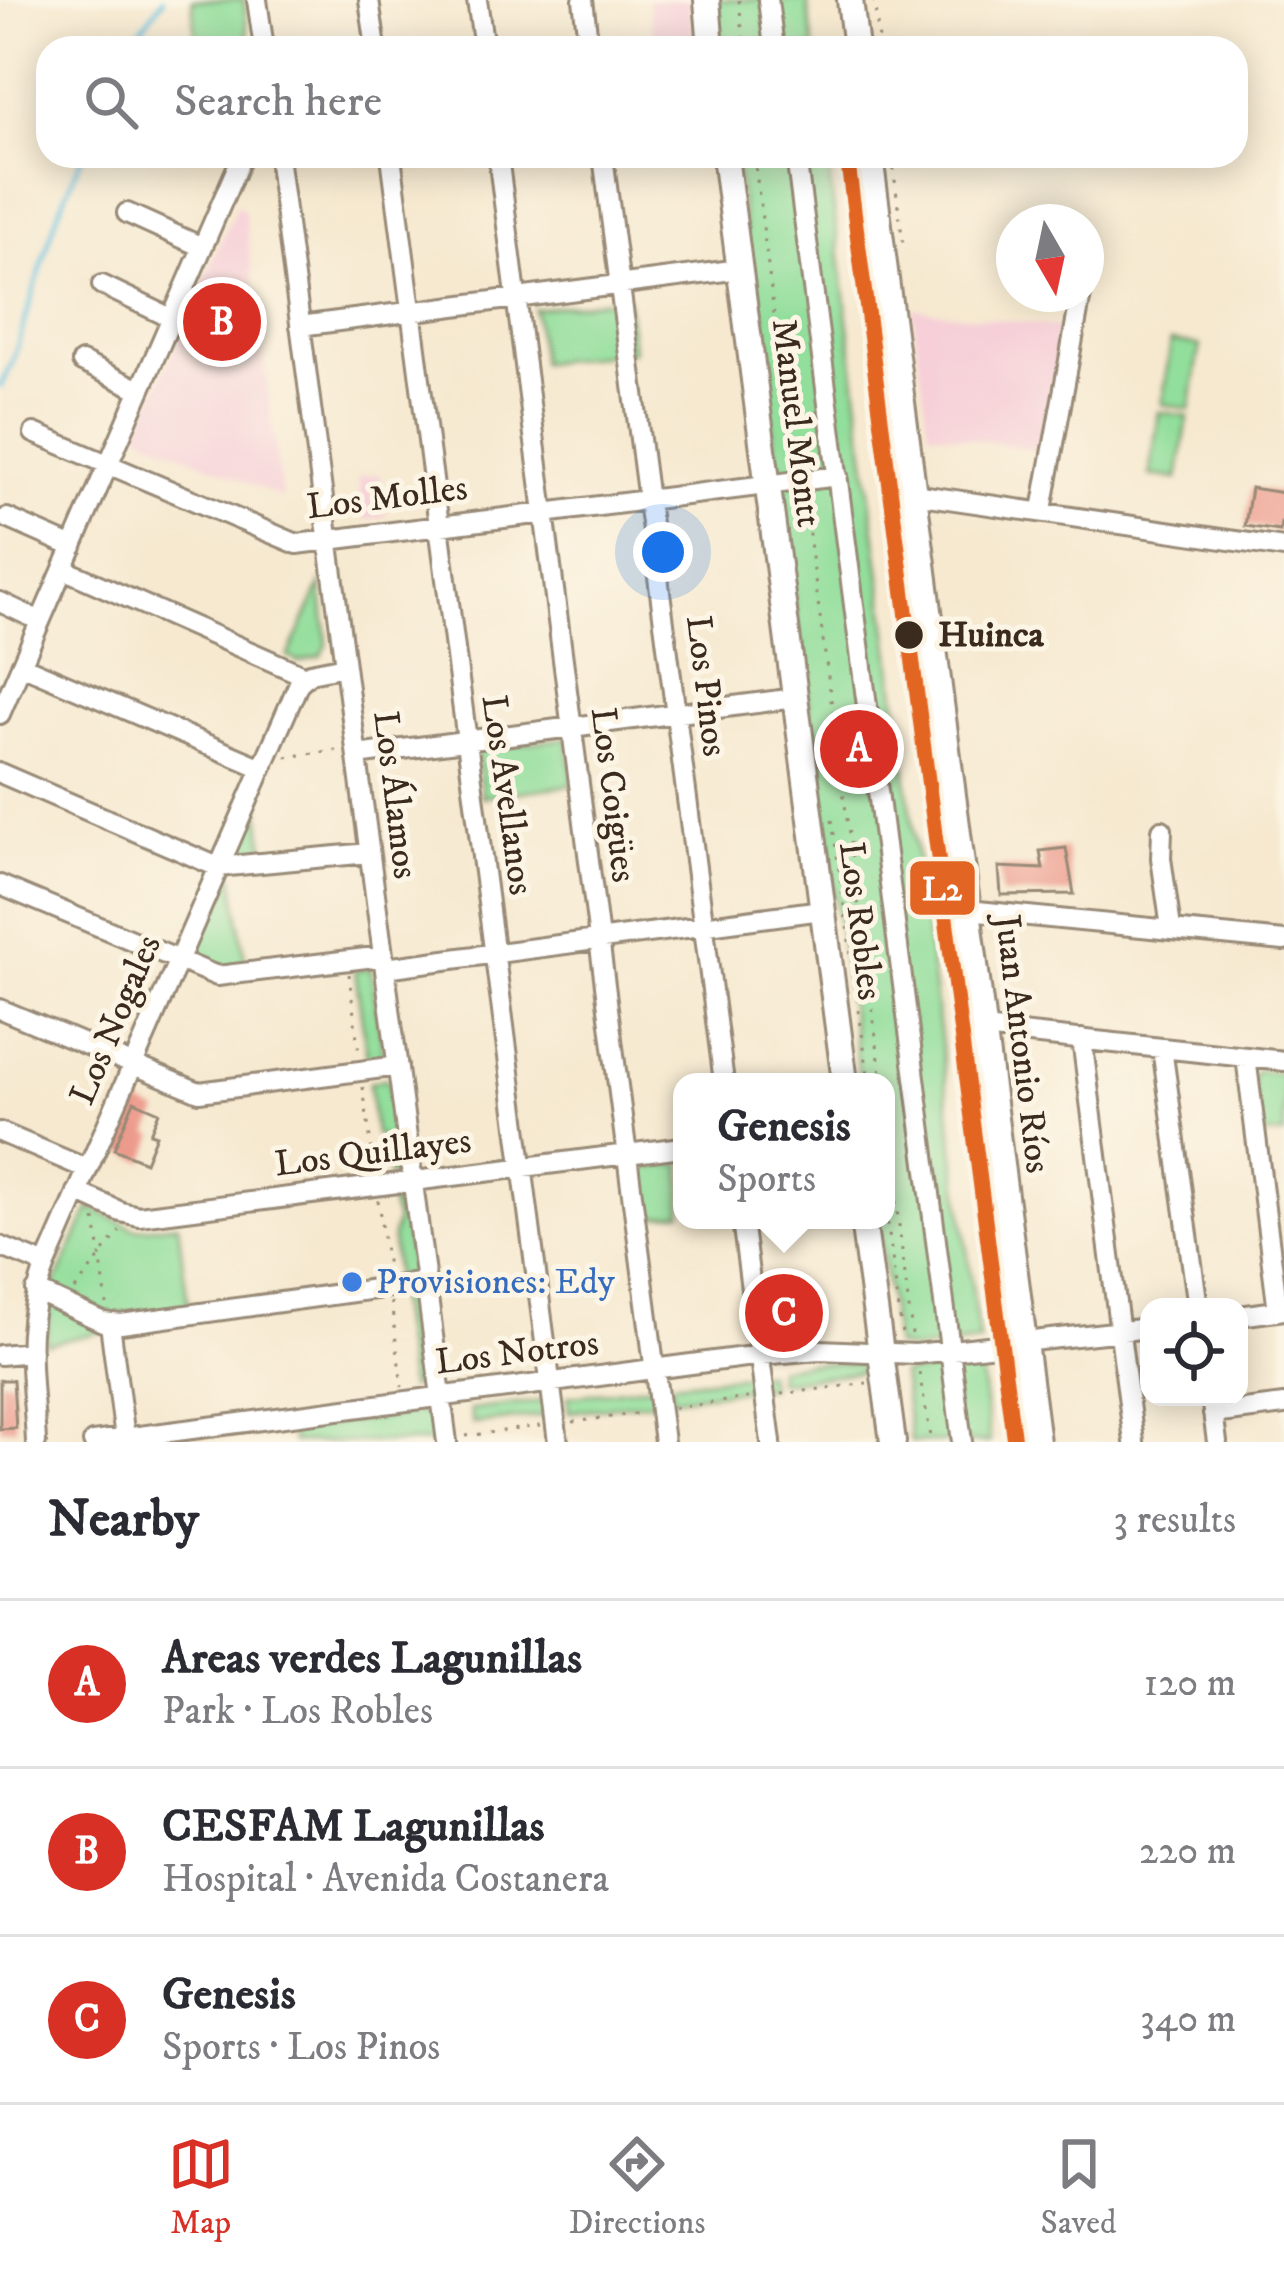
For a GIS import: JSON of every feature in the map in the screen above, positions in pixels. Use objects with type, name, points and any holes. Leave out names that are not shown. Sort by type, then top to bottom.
[{"type":"main road","points":[[707,0],[710,36]]},
{"type":"main road","points":[[850,0],[854,36]]},
{"type":"main road","name":"Manuel Montt","points":[[727,168],[777,483],[795,698]]},
{"type":"main road","name":"Juan Antonio Ríos","points":[[872,168],[1037,1442]]},
{"type":"main road","name":"Los Robles","points":[[795,698],[844,1073]]},
{"type":"main road","points":[[864,1229],[893,1442]]},
{"type":"street","points":[[257,0],[262,36]]},
{"type":"street","points":[[369,0],[374,36]]},
{"type":"street","points":[[477,0],[482,36]]},
{"type":"street","points":[[583,0],[588,36]]},
{"type":"street","points":[[772,0],[774,36]]},
{"type":"street","points":[[772,0],[780,36]]},
{"type":"street","points":[[0,714],[4,692],[21,665],[237,168]]},
{"type":"street","name":"Los Álamos","points":[[280,168],[447,1442]]},
{"type":"street","name":"Los Avellanos","points":[[393,168],[558,1442]]},
{"type":"street","name":"Los Coigües","points":[[500,168],[664,1442]]},
{"type":"street","name":"Los Pinos","points":[[605,168],[723,1073]]},
{"type":"street","name":"Manuel Montt","points":[[794,168],[946,1352],[962,1442]]},
{"type":"street","points":[[127,213],[202,248]]},
{"type":"street","points":[[300,326],[740,268]]},
{"type":"street","points":[[102,285],[171,318]]},
{"type":"street","points":[[1042,511],[1078,312]]},
{"type":"street","points":[[82,362],[140,390]]},
{"type":"street","name":"Los Molles","points":[[34,433],[286,542],[833,477]]},
{"type":"street","points":[[914,494],[1284,548]]},
{"type":"street","points":[[7,518],[73,547]]},
{"type":"street","points":[[63,569],[305,676],[345,666]]},
{"type":"street","points":[[0,602],[40,621]]},
{"type":"street","points":[[21,665],[264,764]]},
{"type":"street","name":"Los Nogales","points":[[36,1442],[30,1313],[36,1292],[85,1196],[87,1169],[305,676]]},
{"type":"street","points":[[356,751],[795,698]]},
{"type":"street","points":[[0,773],[218,867],[369,853]]},
{"type":"street","points":[[1162,830],[1171,928]]},
{"type":"street","points":[[0,885],[207,973],[228,976],[494,953],[823,910]]},
{"type":"street","points":[[968,910],[1284,941]]},
{"type":"street","points":[[0,1009],[192,1090],[208,1092],[398,1066]]},
{"type":"street","points":[[983,1029],[1284,1061]]},
{"type":"street","points":[[1082,1039],[1134,1442]]},
{"type":"street","points":[[1162,1048],[1197,1298]]},
{"type":"street","points":[[1246,1057],[1281,1311],[1248,1315]]},
{"type":"street","points":[[0,1132],[87,1169]]},
{"type":"street","name":"Los Quillayes","points":[[85,1196],[132,1215],[673,1148]]},
{"type":"street","points":[[743,1229],[771,1442]]},
{"type":"street","points":[[0,1246],[46,1265]]},
{"type":"street","points":[[36,1292],[110,1324],[426,1282]]},
{"type":"street","points":[[110,1324],[125,1438]]},
{"type":"street","name":"Los Notros","points":[[93,1442],[760,1354],[819,1350],[916,1354],[1140,1329]]},
{"type":"street","points":[[0,1355],[31,1352]]},
{"type":"street","name":"Manuel Montt","points":[[946,1352],[952,1442]]},
{"type":"street","points":[[1248,1406],[1284,1405]]},
{"type":"street","points":[[1212,1406],[1217,1442]]},
{"type":"path","points":[[739,0],[743,36]]},
{"type":"path","points":[[874,0],[878,36]]},
{"type":"path","points":[[756,168],[794,470],[785,472],[777,483],[789,499],[806,496],[881,1073]]},
{"type":"path","points":[[264,764],[356,751]]},
{"type":"path","points":[[895,1188],[932,1442]]},
{"type":"path","points":[[85,1196],[110,1324]]},
{"type":"path","points":[[64,1304],[132,1215]]},
{"type":"shaded area","points":[[648,0],[689,0],[694,36],[653,36]]},
{"type":"shaded area","points":[[237,205],[244,210],[282,498],[137,433]]},
{"type":"shaded area","points":[[912,308],[1063,328],[1045,452],[929,431]]},
{"type":"shaded area","points":[[380,474],[386,516],[364,520],[358,477]]},
{"type":"green space","points":[[192,0],[244,0],[248,36],[196,36]]},
{"type":"green space","points":[[716,0],[807,0],[812,36],[719,36]]},
{"type":"green space","points":[[737,168],[829,168],[979,1342],[914,1350],[895,1346],[879,1229],[895,1229],[895,1073],[859,1073]]},
{"type":"green space","points":[[627,298],[633,351],[541,363],[534,309]]},
{"type":"green space","points":[[1171,341],[1200,346],[1190,409],[1162,404]]},
{"type":"green space","points":[[1159,412],[1188,416],[1178,479],[1150,475]]},
{"type":"green space","points":[[321,584],[327,645],[321,656],[299,662],[288,657]]},
{"type":"green space","points":[[567,738],[573,785],[482,797],[477,750]]},
{"type":"green space","points":[[259,802],[265,853],[232,857]]},
{"type":"green space","points":[[233,874],[246,968],[227,970],[188,960],[224,875]]},
{"type":"green space","points":[[371,968],[384,1059],[368,1063],[355,970]]},
{"type":"green space","points":[[1257,1071],[1284,1074],[1284,1135],[1261,1135],[1253,1078]]},
{"type":"green space","points":[[385,1079],[398,1174],[389,1175],[382,1137],[375,1134],[369,1083]]},
{"type":"green space","points":[[673,1165],[673,1214],[642,1218],[636,1169]]},
{"type":"green space","points":[[399,1191],[412,1272],[408,1278],[395,1277],[392,1237],[396,1220],[387,1192]]},
{"type":"green space","points":[[90,1208],[136,1229],[178,1224],[189,1313],[46,1344],[51,1293]]},
{"type":"green space","points":[[410,1294],[425,1375],[422,1383],[409,1388],[397,1300]]},
{"type":"green space","points":[[806,1363],[864,1364],[867,1371],[778,1382],[777,1368]]},
{"type":"green space","points":[[980,1366],[990,1442],[911,1442],[902,1374]]},
{"type":"green space","points":[[767,1373],[769,1387],[672,1398],[671,1383]]},
{"type":"green space","points":[[660,1384],[662,1400],[569,1412],[567,1397]]},
{"type":"green space","points":[[559,1399],[561,1414],[473,1424],[470,1410]]},
{"type":"green space","points":[[422,1412],[432,1424],[434,1442],[292,1442],[291,1430]]},
{"type":"building","points":[[1251,488],[1284,493],[1280,531],[1245,526]]},
{"type":"building","points":[[1066,848],[1074,894],[1001,895],[999,867],[1043,869],[1040,851]]},
{"type":"building","points":[[134,1101],[159,1112],[145,1162],[114,1149]]},
{"type":"building","points":[[0,1380],[13,1380],[16,1428],[0,1429]]},
{"type":"waterway","points":[[136,36],[163,0]]},
{"type":"waterway","points":[[0,387],[77,168]]},
{"type":"transit line","name":"L2","points":[[849,168],[1014,1442]]},
{"type":"place","name":"CESFAM Lagunillas","points":[[222,322]]},
{"type":"place","name":"Huinca","points":[[909,635]]},
{"type":"place","name":"Areas verdes Lagunillas","points":[[859,749]]},
{"type":"place","name":"Provisiones: Edy","points":[[352,1282]]},
{"type":"place","name":"Genesis","points":[[784,1313]]}]
